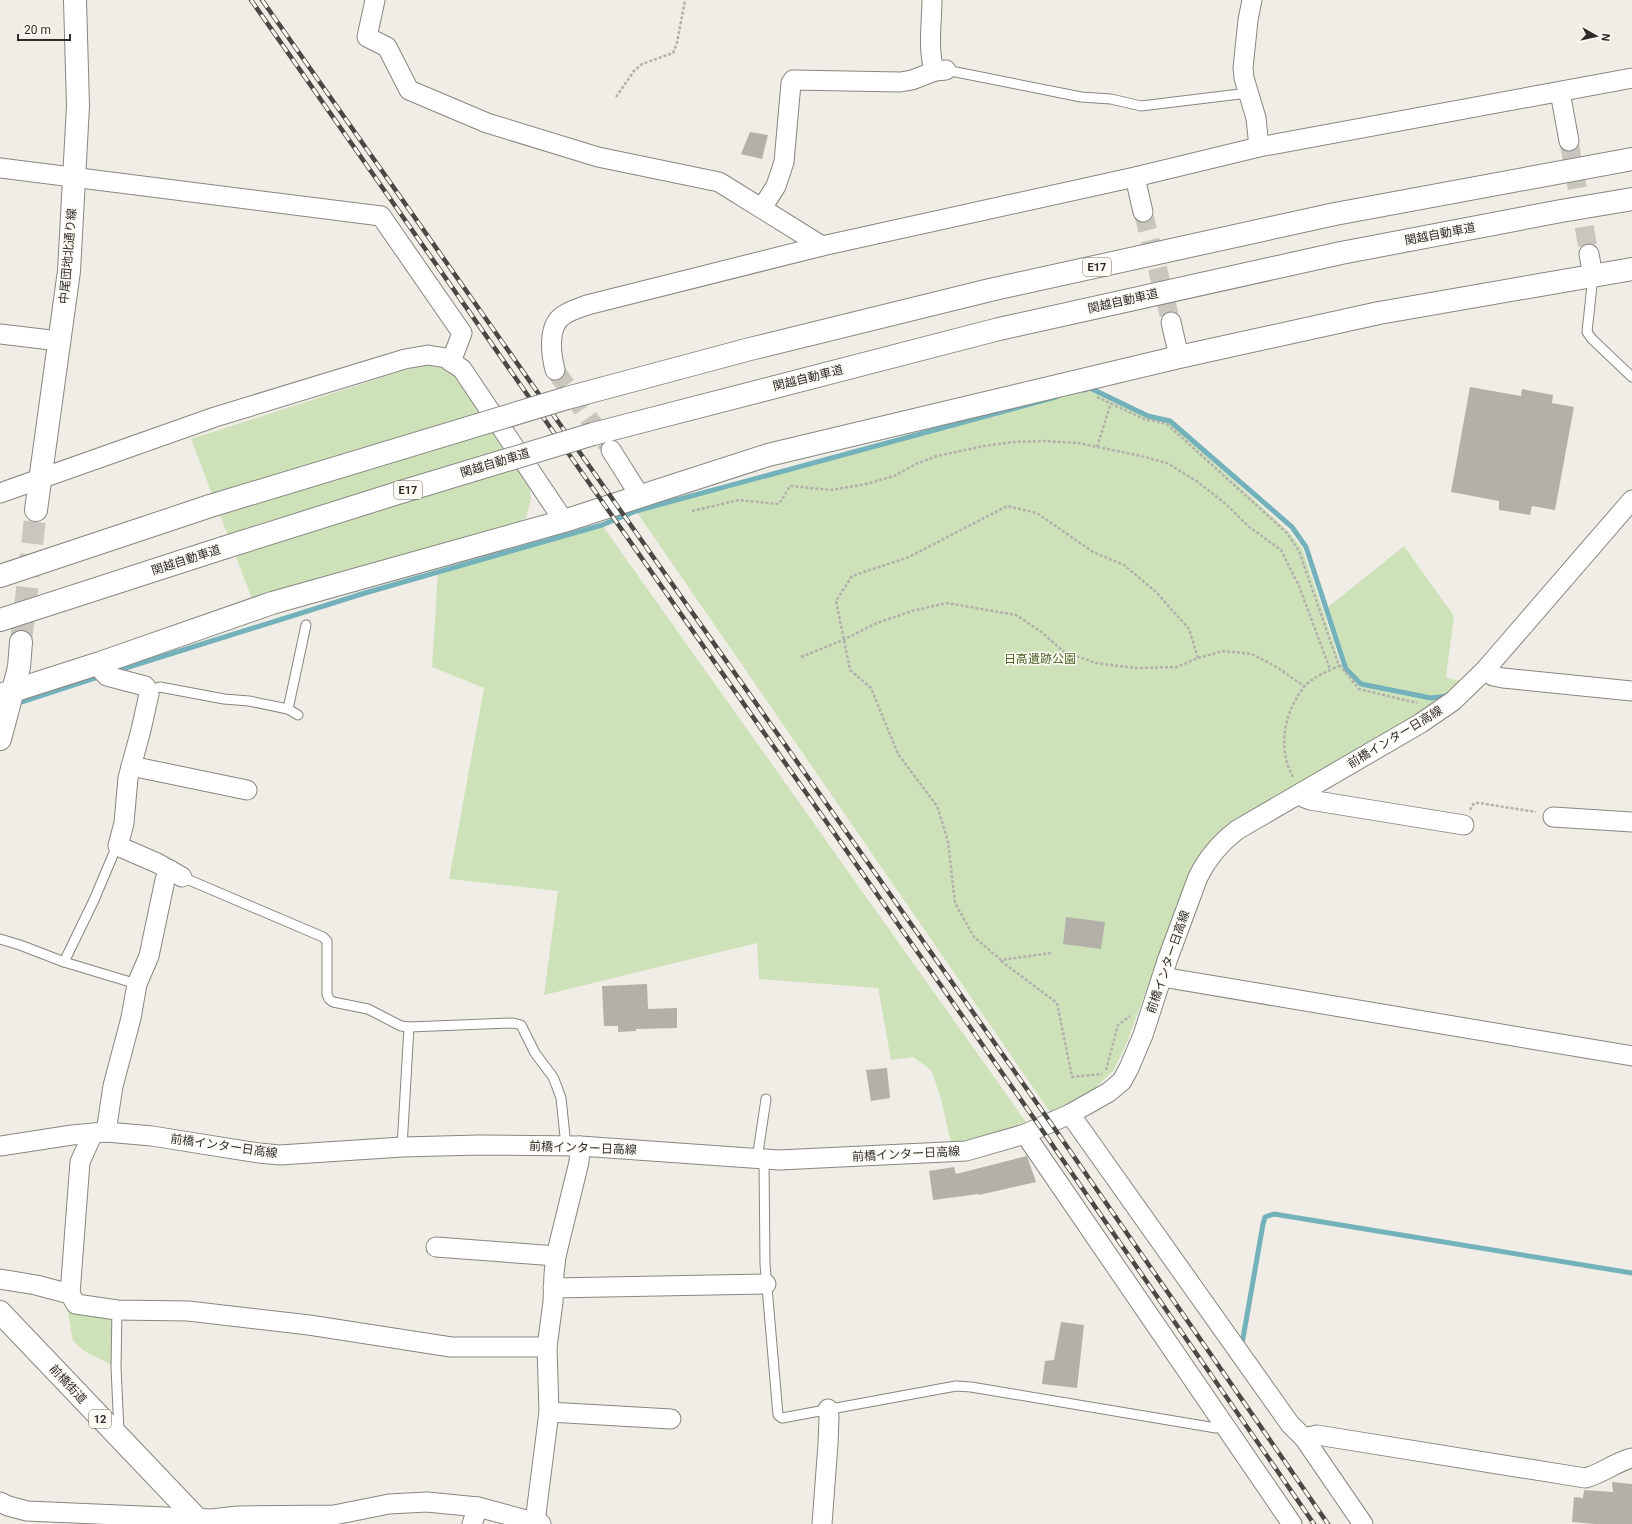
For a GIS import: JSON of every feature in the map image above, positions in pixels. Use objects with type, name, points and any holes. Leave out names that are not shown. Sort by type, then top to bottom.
[{"type":"main road","name":"中尾団地北通り線","points":[[36,510],[69,271],[78,106],[75,0]]},
{"type":"main road","name":"E17","points":[[0,576],[210,506],[567,398],[750,349],[990,290],[1335,214],[1632,159]]},
{"type":"main road","name":"関越自動車道","points":[[0,620],[401,492],[593,434],[999,329],[1342,253],[1561,211],[1632,199]]},
{"type":"main road","points":[[7,693],[100,663],[272,603],[564,521],[776,454],[1179,357],[1379,313],[1632,269]]},
{"type":"main road","points":[[0,739],[7,693],[19,667],[21,642]]},
{"type":"main road","name":"前橋街道","points":[[0,1312],[200,1521]]},
{"type":"street","points":[[375,0],[367,37],[387,47],[409,90],[487,123],[598,156],[719,182],[822,246]]},
{"type":"street","points":[[762,208],[776,186],[784,162],[790,83],[793,80],[900,82],[940,71],[932,63],[932,0]]},
{"type":"street","points":[[1252,0],[1243,68],[1247,92],[1256,118],[1259,147]]},
{"type":"street","points":[[555,370],[551,355],[552,337],[557,321],[564,315],[587,305],[822,246],[1135,177],[1259,147],[1632,78]]},
{"type":"street","points":[[1560,92],[1569,141]]},
{"type":"street","points":[[0,168],[74,179],[381,216],[462,333],[452,362]]},
{"type":"street","points":[[1135,177],[1143,212]]},
{"type":"street","points":[[1589,254],[1593,276]]},
{"type":"street","points":[[1170,322],[1179,357]]},
{"type":"street","points":[[0,334],[59,341]]},
{"type":"street","points":[[0,493],[215,417],[405,358],[428,355],[446,358],[462,369],[564,521]]},
{"type":"street","points":[[611,450],[640,496]]},
{"type":"street","name":"前橋インター日高線","points":[[0,1146],[100,1132],[145,1135],[280,1155],[402,1147],[479,1145],[573,1146],[761,1159],[956,1152],[1025,1134],[1070,1114],[1109,1092],[1117,1087],[1126,1076],[1143,1034],[1198,877],[1211,854],[1237,830],[1298,787],[1421,723],[1446,707],[1485,670],[1632,500]]},
{"type":"street","points":[[100,663],[102,672],[107,676],[145,686],[149,694],[130,766],[124,823],[118,846],[176,873]]},
{"type":"street","points":[[1485,670],[1493,676],[1503,678],[1632,691]]},
{"type":"street","points":[[130,766],[247,790]]},
{"type":"street","points":[[1298,787],[1305,798],[1310,800],[1464,825]]},
{"type":"street","points":[[1553,816],[1632,822]]},
{"type":"street","points":[[176,873],[165,880],[149,956],[137,984],[131,1018],[100,1132],[80,1162],[70,1294],[76,1304],[117,1310],[188,1311],[309,1325],[451,1347],[547,1347]]},
{"type":"street","points":[[1162,977],[1632,1056]]},
{"type":"street","points":[[1070,1114],[1290,1424],[1304,1438],[1363,1524]]},
{"type":"street","points":[[1025,1134],[1292,1524]]},
{"type":"street","points":[[0,1502],[24,1518],[171,1521],[200,1521],[238,1516],[334,1515],[404,1502],[452,1503],[475,1515],[538,1523],[548,1412],[547,1347],[553,1302],[556,1256],[579,1162],[573,1146]]},
{"type":"street","points":[[436,1247],[556,1256]]},
{"type":"street","points":[[0,1279],[36,1285],[70,1294]]},
{"type":"street","points":[[553,1288],[766,1284]]},
{"type":"street","points":[[822,1524],[828,1444],[828,1409]]},
{"type":"street","points":[[548,1412],[671,1419]]},
{"type":"street","points":[[1304,1438],[1317,1435],[1585,1478],[1596,1476],[1625,1460],[1632,1458]]},
{"type":"lane","points":[[940,71],[1081,97],[1112,99],[1141,106],[1247,92]]},
{"type":"lane","points":[[1593,276],[1587,332],[1592,339],[1632,377]]},
{"type":"lane","points":[[288,709],[306,625]]},
{"type":"lane","points":[[148,690],[160,687],[288,709],[298,715]]},
{"type":"lane","points":[[64,962],[118,846]]},
{"type":"lane","points":[[176,873],[323,937],[327,941],[328,994],[329,999],[333,1002],[368,1009],[401,1026],[409,1027],[513,1023],[521,1025],[535,1053],[553,1077],[573,1146]]},
{"type":"lane","points":[[0,939],[64,962],[137,984]]},
{"type":"lane","points":[[402,1147],[409,1027]]},
{"type":"lane","points":[[766,1099],[761,1159],[766,1284],[778,1415],[782,1418],[956,1386],[972,1387],[1216,1428],[1225,1425]]},
{"type":"lane","points":[[117,1310],[116,1367],[120,1439]]},
{"type":"path","points":[[616,98],[634,70],[642,64],[673,53],[678,43],[684,0]]},
{"type":"path","points":[[1094,396],[1144,419],[1167,424],[1287,533],[1299,551],[1338,663],[1359,689],[1413,703],[1446,707]]},
{"type":"path","points":[[1097,447],[1111,403]]},
{"type":"path","points":[[692,511],[739,500],[779,504],[790,486],[831,490],[866,484],[894,476],[916,464],[937,456],[984,446],[1013,442],[1044,441],[1078,443],[1141,456],[1167,463],[1198,482],[1227,505],[1248,526],[1281,550],[1299,586],[1330,669]]},
{"type":"path","points":[[1072,1077],[1057,1003],[974,937],[954,903],[948,841],[937,806],[898,754],[870,688],[850,670],[836,601],[852,576],[909,557],[1007,506],[1037,513],[1093,552],[1124,565],[1156,592],[1189,629],[1198,658]]},
{"type":"path","points":[[801,657],[843,640],[877,623],[912,611],[947,603],[1016,615],[1040,631],[1063,651],[1096,663],[1135,668],[1177,667],[1198,658],[1223,651],[1252,654],[1276,666],[1304,686]]},
{"type":"path","points":[[1298,787],[1290,770],[1284,750],[1287,718],[1304,686],[1330,669],[1340,666]]},
{"type":"path","points":[[1464,825],[1472,806],[1476,803],[1550,814],[1553,816]]},
{"type":"path","points":[[1001,960],[1051,953]]},
{"type":"green space","points":[[426,365],[448,369],[464,384],[529,482],[531,499],[526,518],[510,526],[252,599],[191,439],[402,371]]},
{"type":"green space","name":"日高遺跡公園","points":[[1090,388],[1148,416],[1170,421],[1289,532],[1302,548],[1341,665],[1347,663],[1328,607],[1404,546],[1454,616],[1446,677],[1459,681],[1449,693],[1400,727],[1217,834],[1205,848],[1189,875],[1127,1042],[1114,1070],[1089,1094],[1050,1112],[636,511]]},
{"type":"green space","points":[[602,525],[1026,1122],[952,1147],[940,1095],[931,1070],[913,1057],[891,1060],[878,988],[759,979],[757,943],[544,995],[558,891],[449,879],[484,688],[432,667],[438,572]]},
{"type":"green space","points":[[73,1309],[111,1314],[114,1320],[112,1365],[84,1351],[73,1341],[68,1314]]},
{"type":"building","points":[[750,132],[768,135],[762,159],[741,154]]},
{"type":"building","points":[[1470,387],[1521,396],[1522,389],[1553,395],[1552,403],[1574,407],[1555,510],[1532,506],[1530,515],[1499,510],[1499,501],[1451,492]]},
{"type":"building","points":[[1066,917],[1105,922],[1101,949],[1063,944]]},
{"type":"building","points":[[647,984],[648,1009],[677,1008],[677,1028],[636,1029],[636,1031],[618,1032],[618,1026],[604,1026],[602,986]]},
{"type":"building","points":[[887,1068],[890,1098],[871,1101],[866,1070]]},
{"type":"building","points":[[1027,1156],[1036,1182],[979,1195],[933,1200],[929,1171],[954,1167],[956,1174]]},
{"type":"building","points":[[1061,1322],[1084,1325],[1077,1388],[1042,1384],[1045,1361],[1054,1360]]},
{"type":"building","points":[[1612,1482],[1632,1484],[1632,1524],[1595,1524],[1572,1522],[1574,1497],[1583,1498],[1584,1490],[1613,1492]]},
{"type":"waterway","points":[[1085,390],[1090,388],[1148,416],[1170,421],[1292,527],[1306,547],[1346,669],[1361,684],[1431,698],[1447,696]]},
{"type":"waterway","points":[[116,671],[365,593],[602,525],[636,511],[1056,397]]},
{"type":"waterway","points":[[15,704],[101,676]]},
{"type":"waterway","points":[[1242,1344],[1263,1224],[1265,1217],[1274,1214],[1632,1273]]},
{"type":"tunnel","points":[[1569,141],[1589,254]]},
{"type":"tunnel","points":[[1143,212],[1171,322]]},
{"type":"tunnel","points":[[555,370],[607,444]]},
{"type":"tunnel","points":[[21,642],[36,510]]},
{"type":"railway","points":[[251,0],[1040,1127],[1314,1524]]},
{"type":"railway","points":[[262,0],[1050,1122],[1328,1524]]}]
